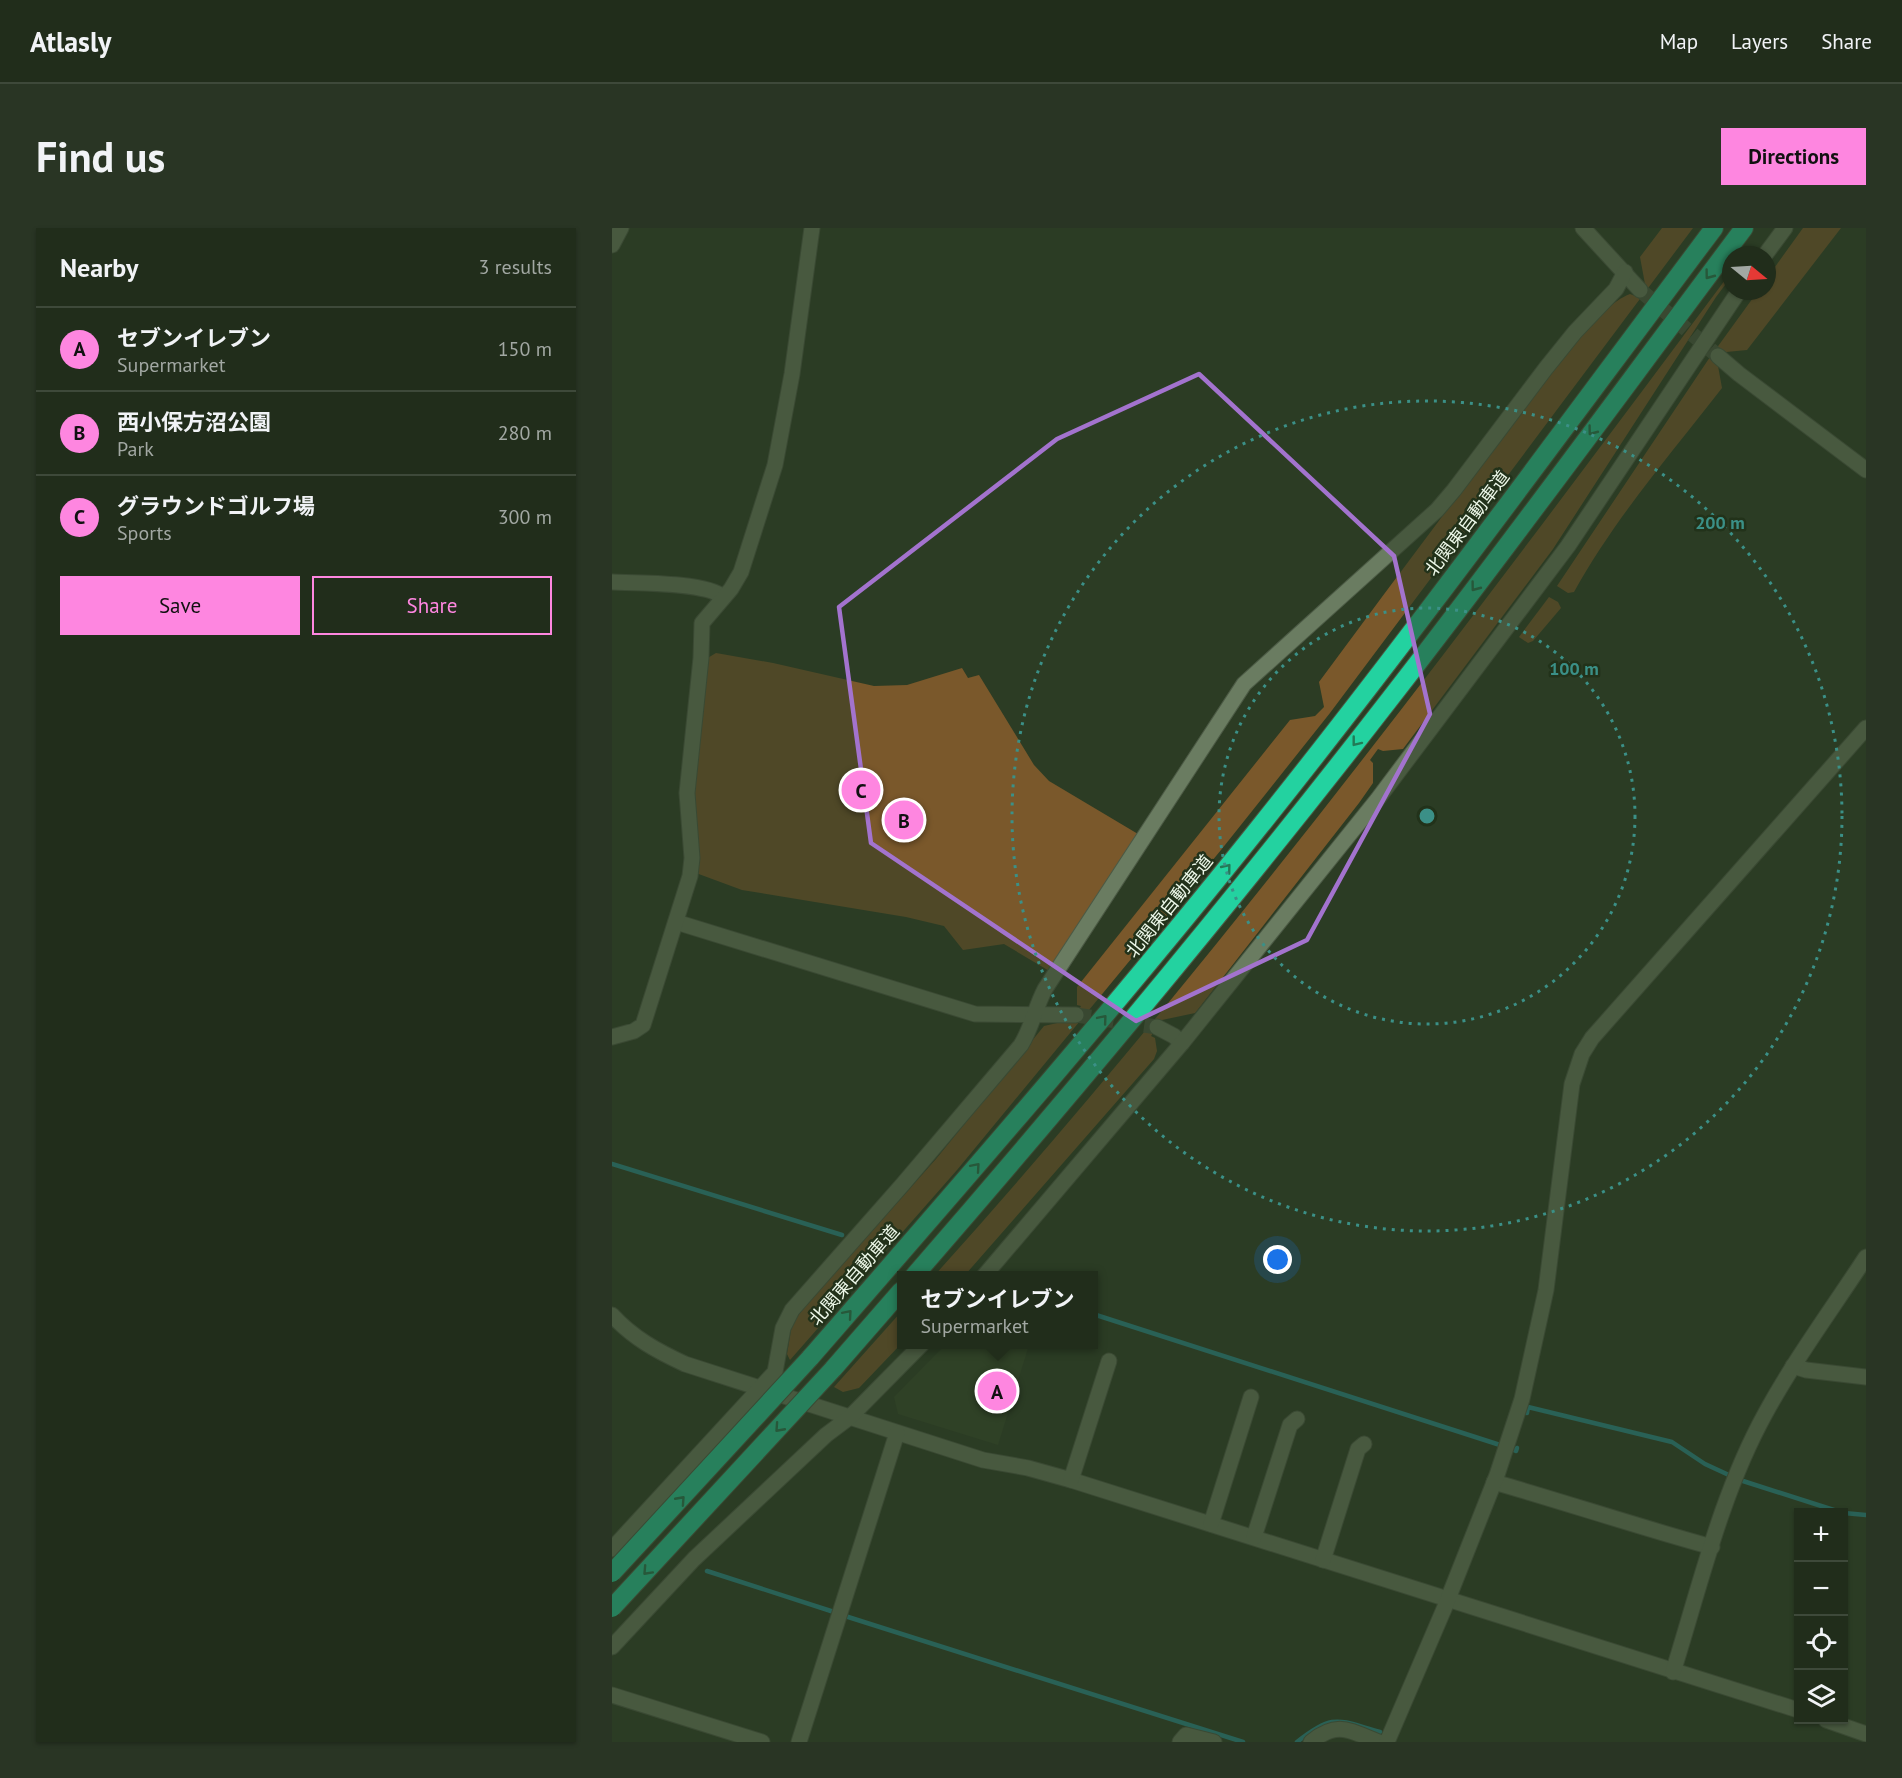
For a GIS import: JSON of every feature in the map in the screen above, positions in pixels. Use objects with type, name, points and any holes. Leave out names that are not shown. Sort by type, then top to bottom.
[{"type":"highway","name":"北関東自動車道","points":[[612,1573],[810,1358],[1037,1098],[1261,825],[1477,548],[1714,228]]},
{"type":"highway","points":[[917,1271],[1140,1011],[1317,792],[1454,616],[1744,228]]},
{"type":"highway","points":[[612,1608],[833,1369],[897,1296]]},
{"type":"street","points":[[612,245],[621,228]]},
{"type":"street","points":[[612,1037],[634,1030],[643,1024],[692,865],[687,793],[701,658],[702,623],[731,589],[744,566],[775,465],[792,374],[812,228]]},
{"type":"street","points":[[1583,228],[1640,290]]},
{"type":"street","points":[[1772,246],[1785,228]]},
{"type":"street","points":[[612,1549],[775,1372],[783,1328],[792,1310],[1021,1045],[1030,1031],[1045,989],[1245,684],[1437,510],[1553,359],[1616,289],[1625,272]]},
{"type":"street","points":[[987,1271],[1182,1043],[1377,800],[1568,546],[1732,300]]},
{"type":"street","points":[[1718,356],[1866,470]]},
{"type":"street","points":[[612,582],[685,586],[714,591],[723,597]]},
{"type":"street","points":[[1388,1742],[1448,1600],[1494,1482],[1522,1399],[1548,1278],[1572,1084],[1582,1054],[1592,1038],[1866,728]]},
{"type":"street","points":[[676,922],[975,1014],[1076,1015]]},
{"type":"street","points":[[1157,1027],[1182,1043]]},
{"type":"street","points":[[1673,1672],[1712,1547],[1750,1445],[1764,1415],[1793,1366],[1866,1257]]},
{"type":"street","points":[[612,1315],[633,1336],[658,1352],[685,1364],[983,1460],[1028,1468],[1071,1480],[1794,1709]]},
{"type":"street","points":[[612,1647],[708,1545],[826,1435],[850,1417],[917,1349]]},
{"type":"street","points":[[1071,1480],[1109,1361]]},
{"type":"street","points":[[1793,1366],[1806,1370],[1866,1377]]},
{"type":"street","points":[[1211,1524],[1251,1397]]},
{"type":"street","points":[[1254,1538],[1290,1425],[1297,1419]]},
{"type":"street","points":[[800,1742],[897,1433]]},
{"type":"street","points":[[1323,1560],[1358,1449],[1364,1444]]},
{"type":"street","points":[[1494,1482],[1712,1547]]},
{"type":"street","points":[[612,1695],[762,1742]]},
{"type":"street","points":[[1839,1724],[1866,1734]]},
{"type":"street","points":[[1311,1742],[1326,1731],[1338,1728],[1379,1742]]},
{"type":"street","points":[[1180,1742],[1186,1735],[1214,1742]]},
{"type":"highlighted area","points":[[1199,374],[1394,556],[1430,714],[1307,940],[1136,1021],[871,843],[839,607],[1057,439]]},
{"type":"shaded area","points":[[1662,228],[1693,228],[1330,713],[1221,850],[957,1170],[790,1360],[787,1354],[792,1324],[802,1310],[936,1159],[1044,1026],[1066,1021],[1072,1022],[1081,1006],[1077,1005],[1077,987],[1290,720],[1315,716],[1324,707],[1319,682],[1575,343],[1603,312],[1630,294],[1635,296],[1645,284],[1640,257]]},
{"type":"shaded area","points":[[1803,228],[1841,228],[1747,350],[1726,352],[1723,350],[1714,363],[1718,366],[1722,388],[1625,513],[1574,592],[1568,593],[1557,586],[1708,360],[1751,300],[1776,300],[1776,266]]},
{"type":"shaded area","points":[[1722,284],[1722,289],[1553,549],[1403,749],[1383,751],[1378,749],[1370,760],[1373,763],[1373,783],[1195,1013],[1162,1020],[1151,1036],[1155,1038],[1157,1051],[1154,1059],[968,1271],[938,1271],[1144,1033],[1245,909],[1442,656]]},
{"type":"shaded area","points":[[1549,597],[1558,602],[1561,608],[1533,641],[1528,643],[1519,637]]},
{"type":"shaded area","points":[[716,653],[773,663],[874,686],[907,685],[962,668],[968,678],[979,675],[1034,765],[1049,781],[1138,834],[1051,972],[1004,944],[963,950],[944,926],[906,917],[742,890],[696,873],[693,810],[706,659]]},
{"type":"shaded area","points":[[897,1316],[897,1348],[859,1388],[843,1392],[834,1387]]},
{"type":"shaded area","points":[[941,1349],[1028,1349],[998,1445],[898,1414],[894,1397]]},
{"type":"waterway","points":[[612,1164],[842,1235]]},
{"type":"waterway","points":[[1098,1316],[1500,1445]]},
{"type":"waterway","points":[[1527,1413],[1528,1407],[1672,1442],[1705,1464],[1731,1476]]},
{"type":"waterway","points":[[1514,1450],[1516,1451],[1517,1448]]},
{"type":"waterway","points":[[1743,1481],[1827,1508]]},
{"type":"waterway","points":[[1848,1513],[1866,1515]]},
{"type":"waterway","points":[[707,1571],[834,1612]]},
{"type":"waterway","points":[[845,1616],[1243,1742]]},
{"type":"waterway","points":[[1297,1742],[1320,1727],[1336,1722],[1354,1724],[1380,1732]]},
{"type":"tunnel","points":[[1640,290],[1718,356]]},
{"type":"tunnel","points":[[1076,1015],[1157,1027]]},
{"type":"place","name":"グラウンドゴルフ場","points":[[861,790]]},
{"type":"place","name":"西小保方沼公園","points":[[904,820]]},
{"type":"place","name":"セブンイレブン","points":[[997,1391]]}]
